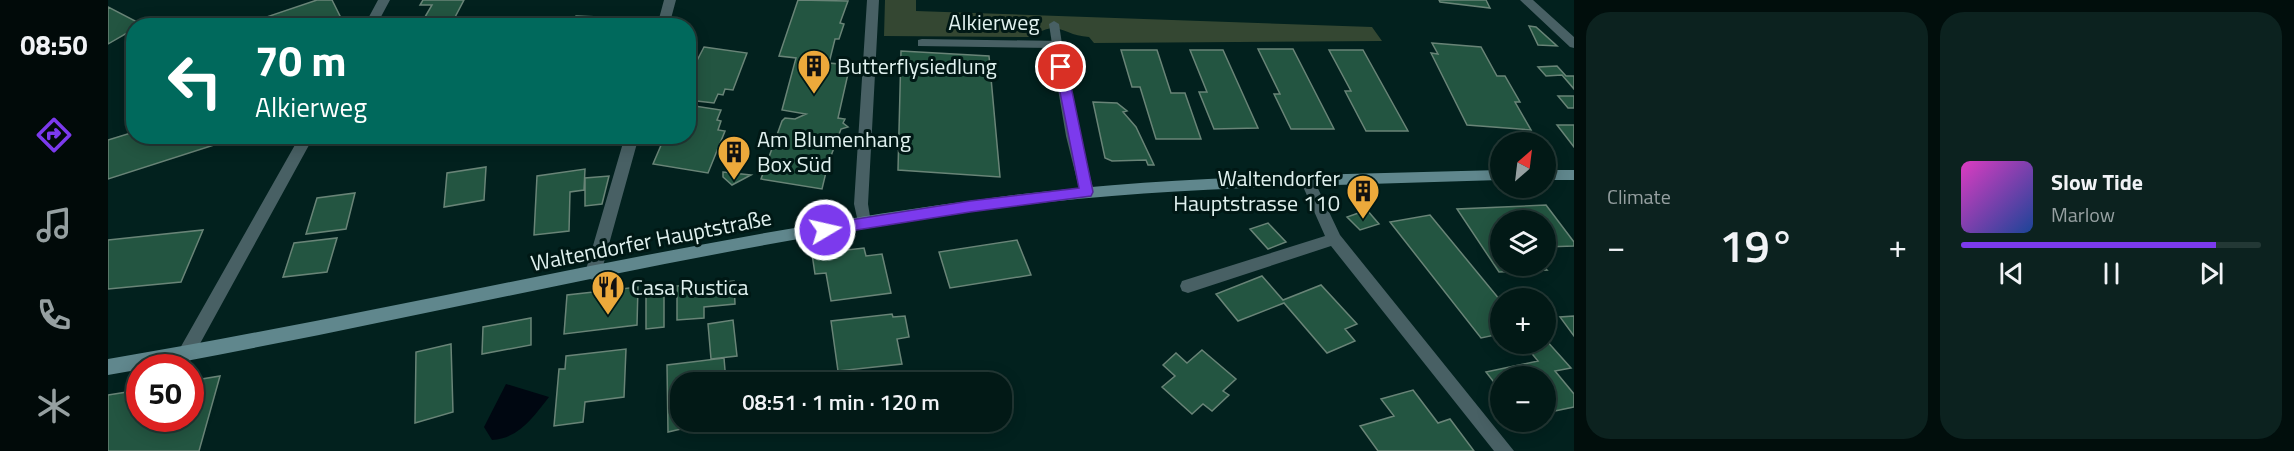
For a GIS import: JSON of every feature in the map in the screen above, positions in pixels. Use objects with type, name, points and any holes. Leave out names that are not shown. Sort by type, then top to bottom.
[{"type":"main road","name":"Waltendorfer Hauptstraße","points":[[190,354],[300,334],[745,243],[970,206],[1086,192],[1194,184],[1490,175]]},
{"type":"main road","points":[[1556,175],[1574,175]]},
{"type":"main road","name":"Waltendorfer Hauptstraße","points":[[108,367],[126,364]]},
{"type":"street","points":[[374,18],[384,0]]},
{"type":"street","points":[[665,18],[670,0]]},
{"type":"street","points":[[864,223],[861,204],[873,0]]},
{"type":"street","points":[[1526,0],[1574,44]]},
{"type":"street","name":"Alkierweg","points":[[922,43],[1057,44],[1073,136],[1086,192]]},
{"type":"street","points":[[186,354],[304,144]]},
{"type":"street","points":[[593,273],[630,144]]},
{"type":"street","points":[[1308,182],[1334,239],[1505,451]]},
{"type":"street","points":[[1188,286],[1334,239]]},
{"type":"lane","points":[[1053,24],[1057,44]]},
{"type":"green space","points":[[885,0],[916,0],[916,11],[1372,27],[1382,41],[1094,43],[1089,37],[1055,28],[1032,37],[884,36]]},
{"type":"shaded area","points":[[506,384],[549,397],[518,431],[492,440],[484,427]]},
{"type":"building","points":[[317,0],[332,0],[341,18],[264,18]]},
{"type":"building","points":[[423,0],[464,0],[455,18],[418,18],[425,17],[432,5],[420,5]]},
{"type":"building","name":"Butterflysiedlung","points":[[798,0],[848,1],[840,23],[844,24],[839,39],[835,39],[829,63],[850,65],[838,118],[845,119],[843,123],[848,127],[841,129],[828,164],[822,189],[761,179],[782,121],[785,118],[795,119],[806,114],[782,110],[796,58],[779,56]]},
{"type":"building","points":[[1439,0],[1486,0],[1490,8],[1440,2]]},
{"type":"building","points":[[108,7],[129,18],[126,18],[126,34],[108,44]]},
{"type":"building","points":[[576,16],[599,17],[598,18],[576,18]]},
{"type":"building","points":[[1529,26],[1536,27],[1557,46],[1538,45]]},
{"type":"building","points":[[1432,43],[1481,47],[1497,76],[1505,76],[1520,102],[1515,102],[1531,130],[1467,125],[1431,53],[1438,54]]},
{"type":"building","points":[[704,47],[747,53],[733,90],[725,89],[723,95],[718,94],[714,103],[696,101],[696,62]]},
{"type":"building","points":[[1258,49],[1293,49],[1334,129],[1291,129],[1274,94],[1280,94]]},
{"type":"building","points":[[1121,50],[1157,50],[1171,93],[1185,93],[1201,139],[1156,139],[1140,87],[1132,87]]},
{"type":"building","points":[[1190,50],[1223,50],[1258,128],[1214,129],[1199,92],[1207,92]]},
{"type":"building","points":[[1329,50],[1363,50],[1408,131],[1366,131],[1345,91],[1351,91]]},
{"type":"building","points":[[901,51],[989,56],[1000,177],[898,170]]},
{"type":"building","points":[[1557,66],[1566,76],[1574,76],[1574,89],[1562,75],[1546,76],[1538,67]]},
{"type":"building","points":[[1558,96],[1574,96],[1574,108],[1568,108]]},
{"type":"building","points":[[1093,102],[1117,103],[1127,111],[1123,112],[1136,127],[1154,165],[1148,165],[1146,160],[1112,161],[1105,158]]},
{"type":"building","points":[[696,106],[721,110],[717,120],[721,121],[718,130],[725,131],[708,173],[653,164],[662,144],[696,144]]},
{"type":"building","points":[[1557,125],[1574,125],[1574,147]]},
{"type":"building","points":[[126,134],[126,144],[217,144],[108,179],[108,140]]},
{"type":"building","points":[[486,167],[484,200],[444,207],[447,173]]},
{"type":"building","points":[[585,169],[584,190],[570,192],[569,231],[534,235],[537,176]]},
{"type":"building","name":"Am Blumenhang Box Süd","points":[[723,172],[751,175],[732,185],[723,177]]},
{"type":"building","points":[[609,176],[602,204],[585,206],[585,178]]},
{"type":"building","points":[[355,193],[346,229],[306,234],[317,198]]},
{"type":"building","points":[[1546,205],[1550,210],[1490,210],[1490,258],[1457,209]]},
{"type":"building","name":"Waltendorfer Hauptstrasse 110","points":[[1367,210],[1379,224],[1360,230],[1347,217]]},
{"type":"building","points":[[1430,215],[1490,288],[1490,336],[1481,338],[1390,222]]},
{"type":"building","points":[[1556,218],[1574,242],[1574,246],[1556,247]]},
{"type":"building","points":[[1268,223],[1286,242],[1268,249],[1250,229]]},
{"type":"building","points":[[203,230],[181,282],[108,289],[108,240]]},
{"type":"building","points":[[337,238],[327,272],[283,277],[294,243]]},
{"type":"building","points":[[1017,240],[1031,275],[950,288],[939,252]]},
{"type":"building","points":[[864,248],[866,256],[882,254],[891,293],[831,301],[826,273],[815,274],[812,254]]},
{"type":"building","points":[[1262,276],[1283,300],[1321,285],[1357,324],[1345,329],[1355,341],[1327,353],[1284,303],[1238,321],[1216,294]]},
{"type":"building","points":[[734,281],[735,304],[704,307],[704,318],[677,320],[677,286]]},
{"type":"building","points":[[638,287],[637,325],[564,334],[567,295]]},
{"type":"building","points":[[664,294],[664,327],[646,329],[646,296]]},
{"type":"building","points":[[892,314],[893,317],[905,316],[909,337],[897,339],[902,364],[838,371],[831,321]]},
{"type":"building","points":[[1574,316],[1574,336],[1560,317]]},
{"type":"building","points":[[531,318],[531,345],[482,354],[483,327]]},
{"type":"building","points":[[733,320],[737,356],[711,359],[708,324]]},
{"type":"building","points":[[451,344],[453,412],[415,423],[416,352]]},
{"type":"building","points":[[626,349],[624,397],[585,402],[583,422],[554,426],[559,369],[565,369],[566,356]]},
{"type":"building","points":[[1202,350],[1236,379],[1223,391],[1229,395],[1212,411],[1203,404],[1192,414],[1162,387],[1175,376],[1163,365],[1176,353],[1187,363]]},
{"type":"building","points":[[1556,351],[1571,368],[1556,371],[1556,366],[1514,366],[1538,361],[1532,354],[1556,354]]},
{"type":"building","points":[[724,358],[725,372],[670,372],[670,432],[668,432],[667,365]]},
{"type":"building","points":[[1556,372],[1574,394],[1574,407],[1556,411]]},
{"type":"building","points":[[220,376],[199,451],[108,451],[108,395],[126,392],[126,432],[204,432],[204,379]]},
{"type":"building","points":[[1413,390],[1438,423],[1450,419],[1474,451],[1378,451],[1360,426],[1394,416],[1381,399]]},
{"type":"place","name":"Butterflysiedlung","points":[[814,95]]},
{"type":"place","name":"Am Blumenhang Box Süd","points":[[734,181]]},
{"type":"place","name":"Waltendorfer Hauptstrasse 110","points":[[1363,220]]},
{"type":"place","name":"Casa Rustica","points":[[608,316]]},
{"type":"route","points":[[825,230],[970,206],[1086,192],[1061,67]]}]
